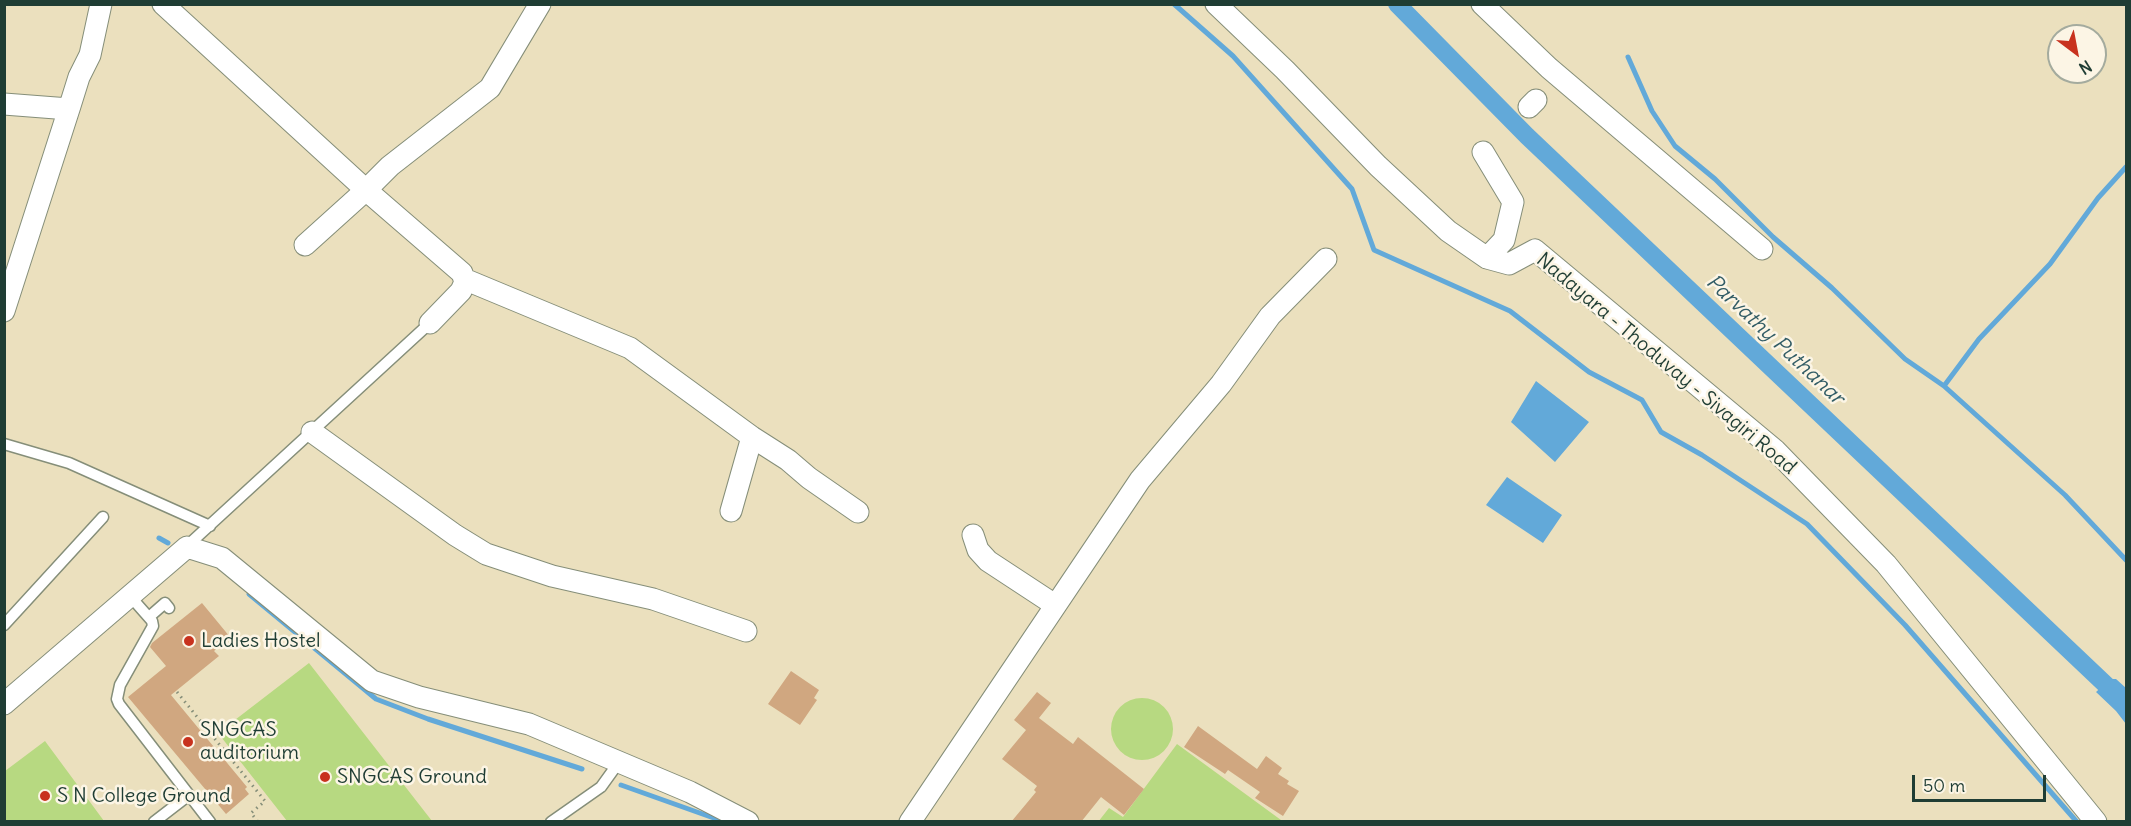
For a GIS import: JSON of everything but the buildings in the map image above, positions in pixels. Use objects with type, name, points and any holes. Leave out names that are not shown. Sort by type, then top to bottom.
[{"type":"street","points":[[4,311],[79,77],[90,55],[101,4]]},
{"type":"street","points":[[163,4],[366,189],[460,271],[464,279],[462,291],[430,323]]},
{"type":"street","points":[[305,245],[390,166],[490,88],[540,4]]},
{"type":"street","name":"Nadayara - Thoduvay - Sivagiri Road","points":[[1216,4],[1285,70],[1386,174],[1448,231],[1487,258],[1509,264],[1535,250],[1775,450],[1886,564],[2096,822]]},
{"type":"street","points":[[1482,4],[1549,68],[1762,249]]},
{"type":"street","points":[[4,104],[69,109]]},
{"type":"street","points":[[1483,152],[1513,202],[1504,240],[1487,258]]},
{"type":"street","points":[[910,822],[1140,480],[1221,384],[1270,316],[1326,260]]},
{"type":"street","points":[[464,279],[630,348],[858,512]]},
{"type":"street","points":[[312,432],[455,535],[486,554],[552,576],[652,599],[746,631]]},
{"type":"street","points":[[731,511],[752,437]]},
{"type":"street","points":[[972,535],[978,550],[988,561],[1055,605]]},
{"type":"street","points":[[4,704],[187,547],[222,558],[372,681],[419,697],[529,724],[690,792],[748,822]]},
{"type":"lane","points":[[187,547],[430,323]]},
{"type":"lane","points":[[4,444],[69,463],[210,526]]},
{"type":"lane","points":[[4,625],[103,517]]},
{"type":"lane","points":[[130,596],[149,617],[153,627],[120,685],[117,699],[210,822]]},
{"type":"lane","points":[[149,617],[165,603],[169,608]]},
{"type":"lane","points":[[551,822],[601,786],[619,762]]},
{"type":"lane","points":[[154,822],[189,795]]},
{"type":"path","points":[[177,692],[265,801],[251,813],[258,822]]},
{"type":"green space","name":"SNGCAS Ground","points":[[309,663],[432,821],[287,821],[218,733]]},
{"type":"green space","points":[[1142,698],[1164,707],[1173,729],[1164,751],[1142,760],[1120,751],[1111,729],[1120,707]]},
{"type":"green space","name":"S N College Ground","points":[[45,741],[104,821],[5,821],[5,771]]},
{"type":"green space","points":[[1177,744],[1281,820],[1280,822],[1098,822],[1109,808],[1123,817]]},
{"type":"water","points":[[1536,381],[1589,422],[1555,462],[1511,422]]},
{"type":"water","points":[[1507,477],[1562,515],[1543,543],[1486,505]]},
{"type":"water","points":[[2110,679],[2116,679],[2126,688],[2126,724],[2096,692]]},
{"type":"waterway","points":[[1174,4],[1233,56],[1352,189],[1374,250],[1510,311],[1589,372],[1642,400],[1661,432],[1702,455],[1807,524],[1905,625],[2077,822]]},
{"type":"waterway","name":"Parvathy Puthanar","points":[[1397,4],[1527,136],[2126,704]]},
{"type":"waterway","points":[[1628,57],[1652,111],[1675,146],[1715,179],[1773,237],[1832,288],[1905,359],[1944,386]]},
{"type":"waterway","points":[[2126,167],[2098,198],[2050,264],[1979,339],[1944,386],[2065,495],[2126,560]]},
{"type":"waterway","points":[[159,538],[168,543]]},
{"type":"waterway","points":[[249,594],[376,699],[428,719],[582,769]]},
{"type":"waterway","points":[[621,785],[725,822]]},
{"type":"place","name":"Ladies Hostel","points":[[189,641]]},
{"type":"place","name":"SNGCAS auditorium","points":[[188,742]]},
{"type":"place","name":"SNGCAS Ground","points":[[325,777]]},
{"type":"place","name":"S N College Ground","points":[[45,796]]}]
